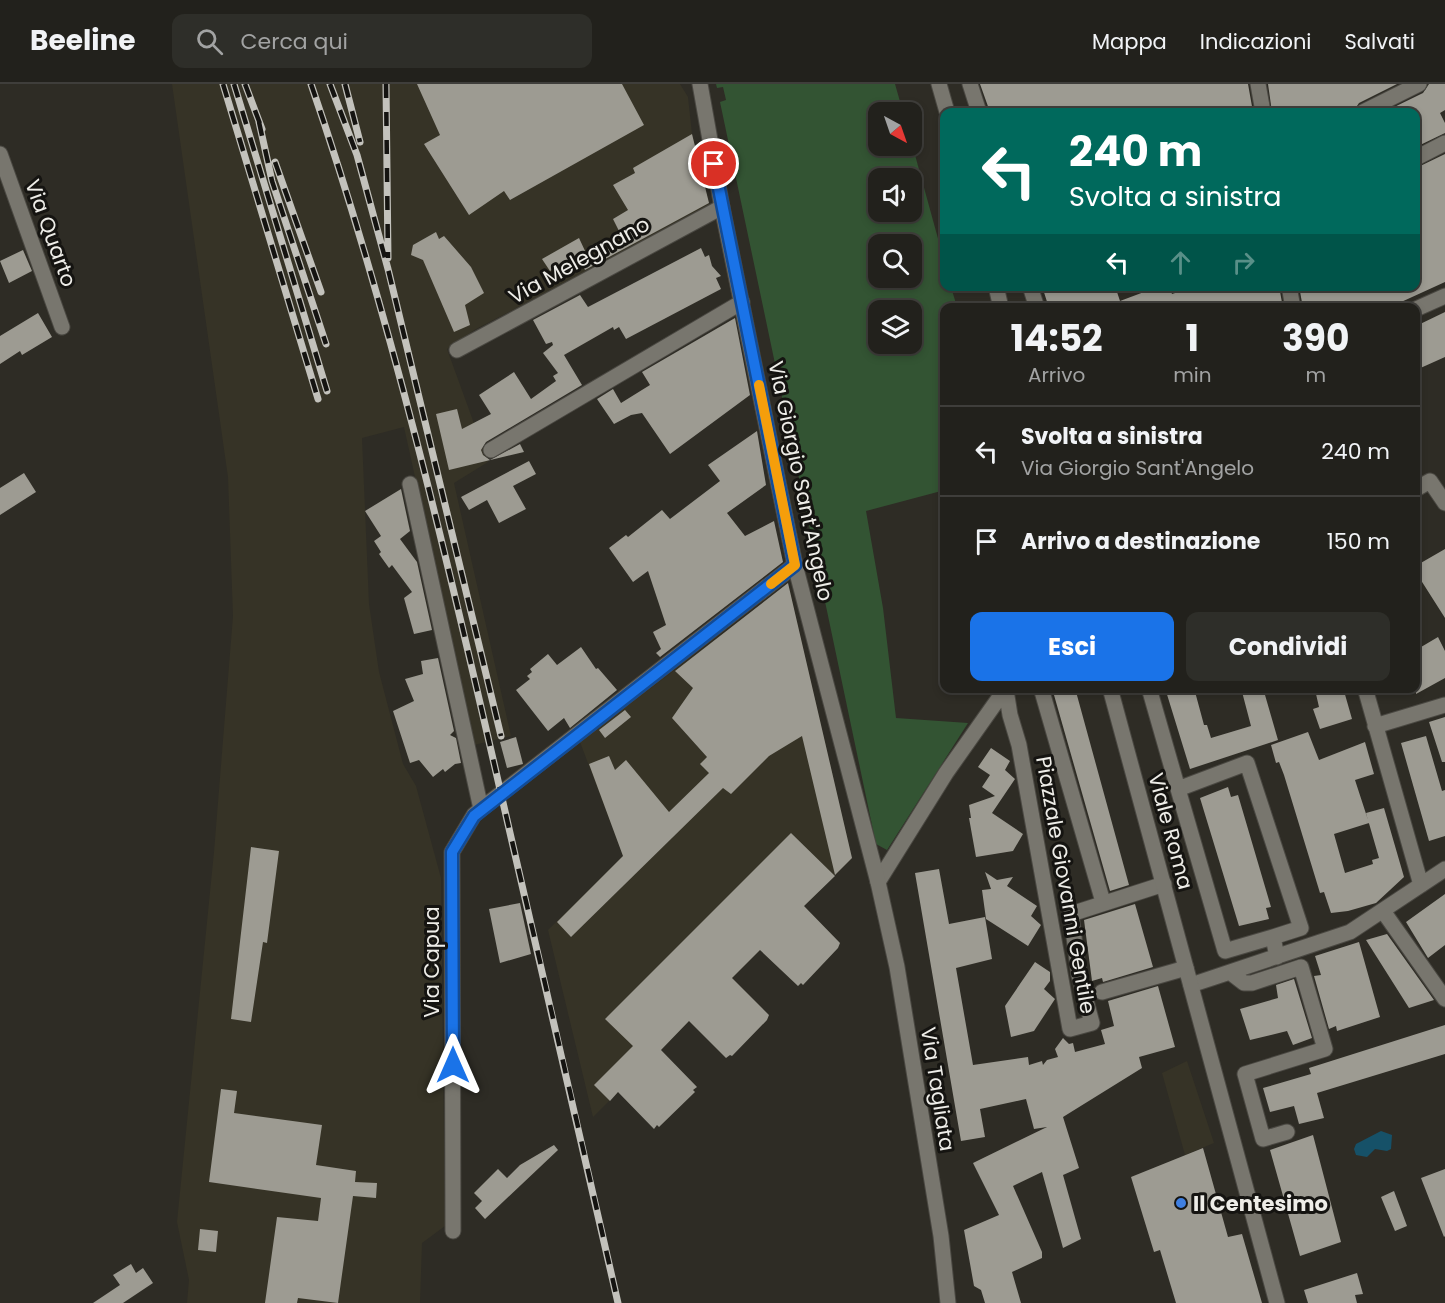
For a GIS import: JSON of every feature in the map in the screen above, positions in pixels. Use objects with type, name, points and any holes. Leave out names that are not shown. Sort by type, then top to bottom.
[{"type":"street","name":"Via Giorgio Sant'Angelo","points":[[700,84],[722,207],[795,565],[878,882]]},
{"type":"street","points":[[939,84],[946,108]]},
{"type":"street","points":[[970,84],[978,108]]},
{"type":"street","points":[[1258,84],[1262,108]]},
{"type":"street","points":[[1371,108],[1419,84]]},
{"type":"street","points":[[1420,156],[1445,144]]},
{"type":"street","name":"Via Quarto","points":[[0,154],[62,327]]},
{"type":"street","name":"Via Melegnano","points":[[457,351],[722,207]]},
{"type":"street","points":[[1420,307],[1445,296]]},
{"type":"street","points":[[491,450],[742,302]]},
{"type":"street","points":[[1420,487],[1430,481],[1445,503]]},
{"type":"street","points":[[410,484],[481,810]]},
{"type":"street","name":"Via Capua","points":[[453,1231],[452,852],[474,816],[481,810],[795,565]]},
{"type":"street","points":[[878,882],[952,764],[1003,693]]},
{"type":"street","name":"Piazzale Giovanni Gentile","points":[[1007,693],[1010,715],[1019,745],[1070,1029],[1092,1023],[1079,975],[1071,914],[1164,884]]},
{"type":"street","name":"Piazzale Giovanni Gentile","points":[[1042,693],[1103,902]]},
{"type":"street","name":"Viale Roma","points":[[1111,693],[1277,1303]]},
{"type":"street","points":[[1150,693],[1178,789],[1225,951],[1301,928],[1247,763],[1178,789]]},
{"type":"street","points":[[1366,693],[1421,885]]},
{"type":"street","points":[[1375,726],[1445,705]]},
{"type":"street","points":[[1191,985],[1350,932],[1445,869]]},
{"type":"street","name":"Via Tagliata","points":[[878,882],[897,967],[941,1236],[948,1303]]},
{"type":"street","points":[[1383,911],[1445,999]]},
{"type":"street","points":[[1273,937],[1277,957]]},
{"type":"street","points":[[1231,973],[1244,983],[1251,983],[1301,967],[1325,1048],[1245,1074],[1263,1139],[1287,1131]]},
{"type":"street","points":[[1102,993],[1186,968]]},
{"type":"shaded area","points":[[172,84],[680,84],[688,97],[692,134],[710,208],[476,329],[447,349],[488,462],[454,483],[511,736],[474,745],[404,427],[362,438],[369,604],[379,672],[403,764],[416,786],[441,878],[445,1226],[422,1243],[420,1303],[187,1303],[189,1280],[177,1222],[214,852],[233,616],[228,477]]},
{"type":"shaded area","points":[[788,584],[852,858],[593,1117],[548,930],[623,856],[580,742]]},
{"type":"shaded area","points":[[1187,1061],[1214,1143],[1185,1155],[1162,1073]]},
{"type":"green space","points":[[716,84],[895,84],[900,102],[868,102],[868,156],[915,156],[919,168],[868,168],[868,222],[922,222],[922,180],[940,246],[940,291],[952,291],[956,303],[940,303],[940,491],[866,511],[883,608],[896,718],[968,723],[887,850],[876,844],[720,102],[726,100],[723,87],[717,88]]},
{"type":"water","points":[[1381,1131],[1392,1135],[1391,1149],[1387,1151],[1375,1149],[1367,1157],[1356,1155],[1354,1149],[1356,1144]]},
{"type":"building","points":[[417,84],[622,84],[644,125],[510,200],[504,191],[469,215],[424,144],[440,135]]},
{"type":"building","points":[[980,84],[1248,84],[1252,108],[989,108]]},
{"type":"building","points":[[1268,84],[1397,84],[1359,103],[1356,108],[1271,108]]},
{"type":"building","points":[[1429,84],[1445,84],[1445,110],[1440,113],[1445,123],[1445,133],[1420,145],[1420,108],[1392,108],[1423,93]]},
{"type":"building","points":[[692,134],[709,203],[585,270],[581,262],[624,241],[613,219],[628,210],[613,185],[635,173],[633,168]]},
{"type":"building","points":[[1445,154],[1445,282],[1399,303],[1302,303],[1300,291],[1420,291],[1420,166]]},
{"type":"building","points":[[436,232],[439,239],[444,236],[471,267],[484,293],[465,305],[470,325],[454,332],[423,260],[411,255],[413,245]]},
{"type":"building","points":[[579,238],[586,253],[550,271],[542,259]]},
{"type":"building","points":[[701,248],[705,257],[709,255],[712,266],[721,276],[716,278],[721,289],[626,339],[619,327],[614,330],[613,327],[564,355],[582,385],[486,442],[481,450],[483,455],[490,460],[520,444],[524,452],[449,470],[436,414],[457,409],[462,429],[491,414],[479,395],[514,372],[531,399],[556,381],[553,376],[558,373],[543,353],[553,345],[552,342],[546,344],[533,320],[580,295],[588,307]]},
{"type":"building","points":[[23,250],[32,271],[9,283],[0,261]]},
{"type":"building","points":[[1044,291],[1117,291],[1120,301],[1147,291],[1171,291],[1172,294],[1181,291],[1280,291],[1282,303],[1047,303]]},
{"type":"building","points":[[1445,312],[1445,357],[1420,368],[1420,324]]},
{"type":"building","points":[[38,313],[52,337],[22,355],[20,351],[0,364],[0,336]]},
{"type":"building","points":[[735,318],[750,395],[670,454],[642,413],[631,415],[614,424],[597,399],[613,389],[621,403],[650,385],[642,372]]},
{"type":"building","points":[[757,431],[766,485],[727,513],[745,536],[774,521],[783,562],[660,657],[656,653],[661,649],[653,632],[666,625],[648,571],[633,582],[609,548],[626,535],[628,537],[662,510],[670,519],[720,481],[708,465]]},
{"type":"building","points":[[529,461],[536,474],[513,486],[526,509],[499,523],[487,500],[469,510],[461,497]]},
{"type":"building","points":[[24,473],[36,492],[0,515],[0,488]]},
{"type":"building","points":[[401,489],[410,531],[400,539],[417,562],[432,630],[414,634],[404,598],[412,592],[392,565],[389,568],[379,554],[381,552],[374,541],[381,536],[365,511]]},
{"type":"building","points":[[1445,549],[1445,618],[1420,579],[1422,571],[1420,563]]},
{"type":"building","points":[[788,583],[852,858],[835,875],[802,736],[769,756],[731,794],[723,788],[571,937],[557,922],[623,856],[589,764],[609,756],[615,770],[626,760],[669,812],[709,773],[700,764],[707,757],[672,718],[693,688],[675,671]]},
{"type":"building","points":[[1438,637],[1445,651],[1445,678],[1420,692],[1420,648]]},
{"type":"building","points":[[581,647],[596,669],[598,668],[617,690],[570,728],[564,718],[548,731],[516,690],[530,679],[527,676],[532,672],[530,669],[548,654],[557,665]]},
{"type":"building","points":[[438,658],[454,731],[450,735],[456,738],[461,763],[455,764],[445,772],[443,769],[433,777],[419,760],[410,763],[393,711],[414,701],[405,679],[423,674],[421,661]]},
{"type":"building","points":[[1053,693],[1076,693],[1129,885],[1110,891]]},
{"type":"building","points":[[1167,693],[1195,693],[1204,725],[1207,725],[1211,738],[1251,726],[1242,693],[1264,693],[1278,740],[1190,769]]},
{"type":"building","points":[[1345,693],[1352,719],[1320,729],[1313,709],[1319,707],[1316,694]]},
{"type":"building","points":[[625,710],[631,717],[605,738],[599,730]]},
{"type":"building","points":[[1445,717],[1445,762],[1442,762],[1429,722]]},
{"type":"building","points":[[1308,732],[1319,760],[1365,742],[1374,774],[1355,780],[1368,820],[1366,813],[1384,808],[1404,877],[1376,903],[1331,913],[1324,892],[1320,893],[1284,775],[1279,762],[1276,763],[1271,745]],"holes":[[[1369,823],[1379,858],[1372,860],[1373,864],[1345,873],[1334,834]]]},
{"type":"building","points":[[1426,736],[1442,791],[1445,790],[1445,836],[1429,841],[1401,743]]},
{"type":"building","points":[[516,737],[523,764],[507,768],[500,742]]},
{"type":"building","points":[[991,748],[1010,761],[1005,770],[1015,779],[992,813],[1023,834],[1013,851],[976,857],[969,805],[995,796],[982,787],[990,775],[978,767]]},
{"type":"building","points":[[1228,787],[1231,797],[1238,795],[1271,907],[1266,908],[1269,919],[1239,926],[1200,798]]},
{"type":"building","points":[[791,833],[835,876],[804,906],[840,943],[838,948],[803,985],[801,983],[798,986],[760,950],[732,978],[769,1015],[767,1020],[732,1056],[726,1058],[689,1021],[661,1050],[697,1087],[693,1090],[695,1092],[659,1127],[657,1125],[654,1129],[618,1092],[610,1101],[594,1085],[633,1046],[605,1019]]},
{"type":"building","points":[[251,847],[279,851],[267,943],[263,942],[251,1022],[231,1019]]},
{"type":"building","points":[[939,869],[949,924],[985,917],[992,959],[956,968],[973,1065],[1028,1057],[1029,1065],[1042,1061],[1043,1065],[1047,1060],[1058,1057],[1055,1049],[1063,1038],[1069,1044],[1073,1043],[1075,1052],[1105,1044],[1101,1030],[1114,1026],[1108,1001],[1158,986],[1175,1047],[1139,1057],[1142,1068],[1063,1117],[1079,1168],[1063,1175],[1081,1239],[1063,1248],[1042,1172],[1013,1186],[1042,1252],[1042,1258],[1012,1272],[1021,1303],[985,1303],[981,1290],[974,1286],[964,1230],[999,1215],[973,1163],[1047,1127],[1034,1129],[1026,1099],[980,1109],[985,1137],[961,1141],[915,873]]},
{"type":"building","points":[[985,872],[997,880],[1013,877],[1007,886],[1037,906],[1031,916],[1041,925],[1028,946],[986,919],[982,890],[991,889]]},
{"type":"building","points":[[1445,894],[1445,945],[1428,958],[1406,922]]},
{"type":"building","points":[[520,903],[531,954],[500,963],[489,909]]},
{"type":"building","points":[[1135,904],[1153,967],[1103,982],[1102,978],[1092,981],[1084,920]]},
{"type":"building","points":[[1387,934],[1434,1000],[1409,1008],[1366,940]]},
{"type":"building","points":[[1359,942],[1380,1017],[1337,1031],[1336,1026],[1329,1029],[1314,976],[1321,975],[1315,956]]},
{"type":"building","points":[[1035,962],[1050,972],[1050,981],[1044,989],[1055,999],[1034,1031],[1011,1037],[1005,1006]]},
{"type":"building","points":[[1294,979],[1312,1038],[1293,1045],[1287,1031],[1250,1040],[1240,1009],[1278,998],[1276,985]]},
{"type":"building","points":[[1445,1025],[1445,1054],[1317,1093],[1324,1118],[1299,1124],[1294,1106],[1270,1112],[1263,1088],[1311,1074],[1309,1068]]},
{"type":"building","points":[[221,1089],[237,1091],[234,1113],[322,1125],[316,1165],[356,1171],[355,1182],[377,1183],[376,1198],[353,1196],[338,1303],[298,1298],[297,1303],[265,1303],[277,1217],[318,1221],[321,1198],[209,1182]]},
{"type":"building","points":[[1313,1135],[1341,1242],[1300,1256],[1270,1150]]},
{"type":"building","points":[[554,1145],[558,1150],[485,1219],[475,1208],[482,1201],[474,1193],[498,1169],[507,1178],[520,1165]]},
{"type":"building","points":[[1203,1148],[1228,1237],[1242,1234],[1262,1303],[1176,1303],[1160,1250],[1154,1252],[1131,1177]]},
{"type":"building","points":[[1445,1169],[1445,1236],[1444,1237],[1421,1178]]},
{"type":"building","points":[[1394,1191],[1407,1226],[1395,1231],[1381,1197]]},
{"type":"building","points":[[200,1229],[218,1231],[216,1252],[198,1250]]},
{"type":"building","points":[[131,1264],[136,1273],[143,1268],[153,1283],[123,1303],[93,1303],[120,1285],[113,1275]]},
{"type":"building","points":[[1357,1273],[1363,1294],[1355,1295],[1357,1303],[1308,1303],[1304,1290]]},
{"type":"railway","points":[[223,84],[318,399]]},
{"type":"railway","points":[[234,84],[327,391]]},
{"type":"railway","points":[[245,84],[262,129]]},
{"type":"railway","points":[[311,84],[367,260],[416,438],[481,708],[618,1303]]},
{"type":"railway","points":[[330,84],[357,155],[388,269],[501,736]]},
{"type":"railway","points":[[345,84],[360,142]]},
{"type":"railway","points":[[386,84],[388,258]]},
{"type":"railway","points":[[259,122],[272,181],[326,344]]},
{"type":"railway","points":[[275,162],[321,292]]},
{"type":"slow traffic","points":[[759,385],[795,565],[771,584]]},
{"type":"place","name":"Il Centesimo","points":[[1181,1203]]},
{"type":"route","points":[[453,1065],[452,852],[461,835],[474,816],[519,779],[795,565],[714,164]]}]
